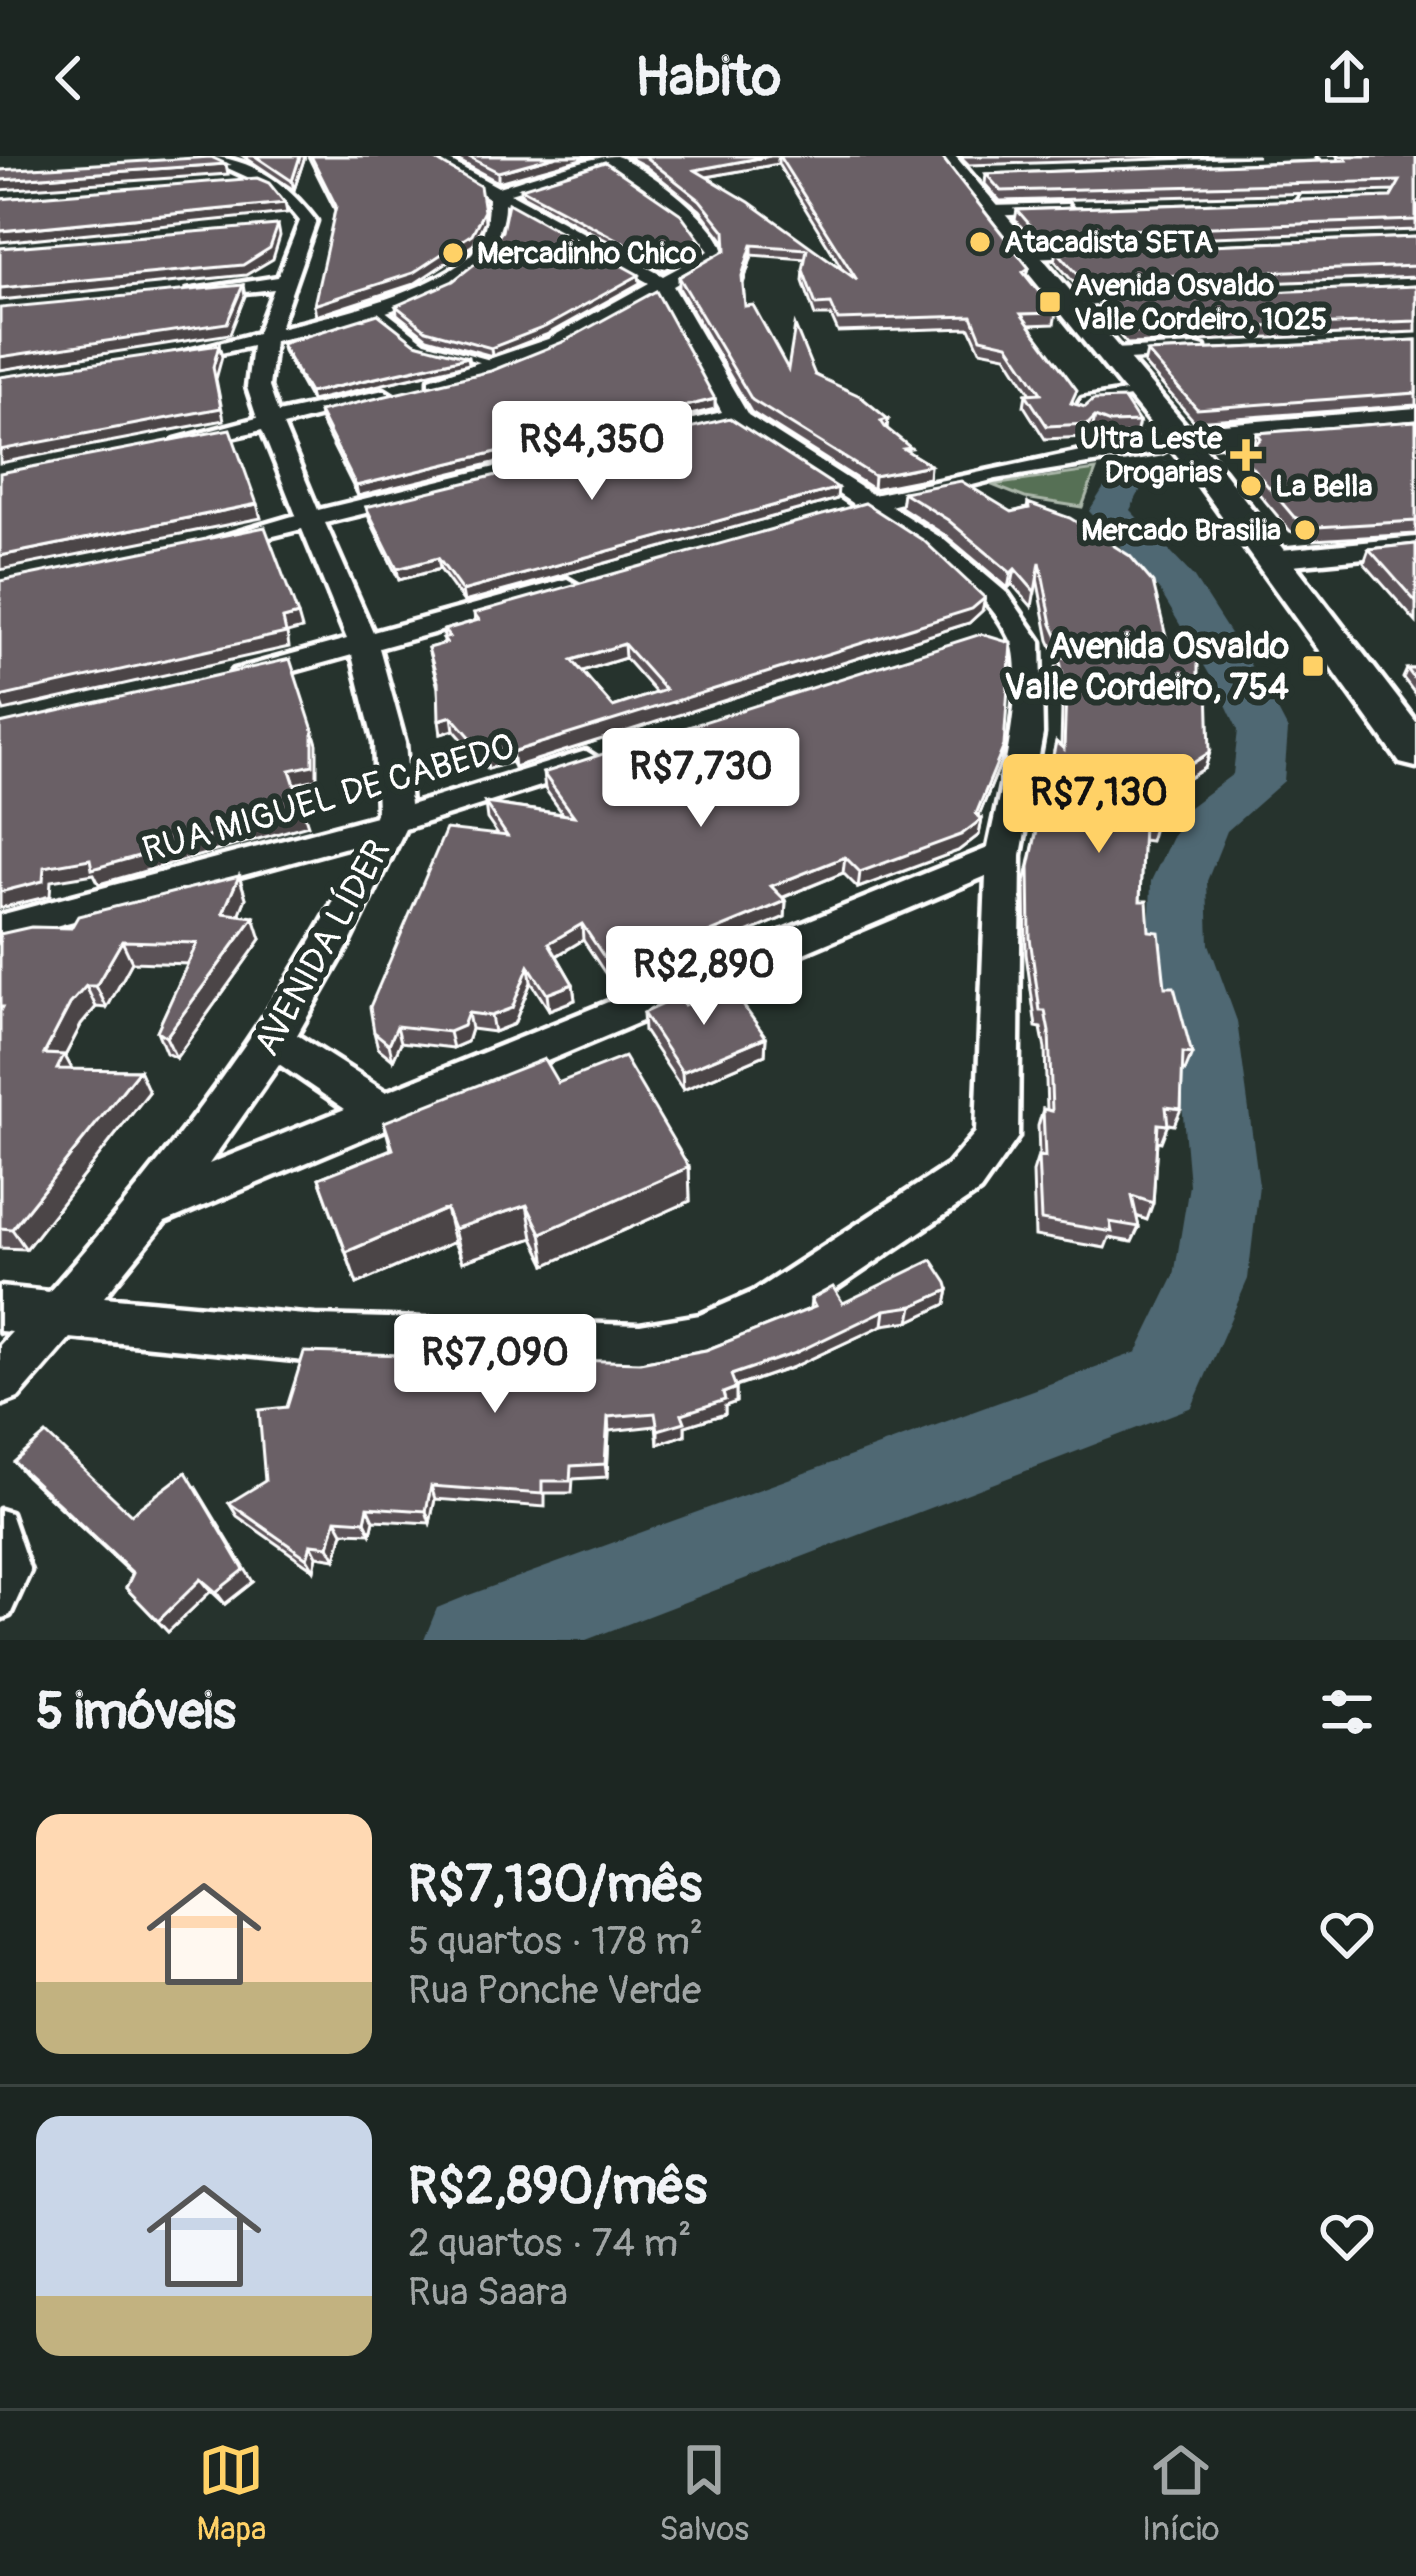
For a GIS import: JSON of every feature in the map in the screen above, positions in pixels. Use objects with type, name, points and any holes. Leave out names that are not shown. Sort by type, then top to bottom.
[{"type":"street","points":[[208,156],[270,179],[292,196],[307,224],[284,226]]},
{"type":"street","points":[[0,1309],[315,1339],[640,1348],[704,1337],[770,1307],[964,1178],[997,1137],[1004,855],[1027,734],[1028,642],[1018,622],[969,573],[871,502],[736,415],[662,283],[494,195],[433,156]]},
{"type":"street","points":[[162,446],[411,391],[503,365],[712,259],[717,242],[610,157],[494,195]]},
{"type":"street","points":[[1325,161],[1416,215]]},
{"type":"street","points":[[962,168],[991,212],[1143,392],[1177,444],[1416,753]]},
{"type":"street","points":[[225,183],[270,179]]},
{"type":"street","points":[[494,195],[511,231]]},
{"type":"street","points":[[1271,201],[1388,196]]},
{"type":"street","points":[[991,212],[1084,208]]},
{"type":"street","name":"AVENIDA LÍDER","points":[[0,1381],[145,1210],[274,1040],[390,824],[395,801],[367,643],[271,422],[257,374],[307,224]]},
{"type":"street","points":[[142,363],[267,339],[376,308],[452,278],[511,231],[564,229]]},
{"type":"street","points":[[1026,253],[1118,249]]},
{"type":"street","points":[[176,293],[288,282]]},
{"type":"street","points":[[1066,301],[1183,296]]},
{"type":"street","points":[[1112,355],[1226,350]]},
{"type":"street","points":[[192,547],[736,415]]},
{"type":"street","points":[[1298,435],[1416,418]]},
{"type":"street","points":[[825,515],[1102,445],[1416,433]]},
{"type":"street","points":[[1270,559],[1416,545]]},
{"type":"street","points":[[209,684],[596,579]]},
{"type":"street","points":[[973,637],[1018,622]]},
{"type":"street","name":"RUA MIGUEL DE CABEDO","points":[[0,928],[390,824],[614,752]]},
{"type":"street","points":[[145,1210],[1004,855]]},
{"type":"street","points":[[274,1040],[381,1111]]},
{"type":"lane","points":[[376,308],[422,344],[503,365]]},
{"type":"lane","points":[[1078,412],[1086,400],[1143,392]]},
{"type":"lane","points":[[0,1523],[16,1570],[0,1605]]},
{"type":"green space","points":[[1096,470],[1082,507],[1025,498],[992,485]]},
{"type":"building","points":[[255,156],[300,156],[292,181]]},
{"type":"building","points":[[311,156],[429,156],[480,186],[484,211],[472,234],[413,273],[314,305],[336,206]]},
{"type":"building","points":[[467,156],[557,156],[498,172]]},
{"type":"building","points":[[644,156],[770,156],[695,170],[749,202],[857,280],[779,156],[941,156],[1029,268],[1023,272],[1056,313],[1021,314],[1077,390],[1071,403],[1085,407],[1093,400],[1124,399],[1139,422],[1110,423],[1095,417],[1088,424],[1047,426],[1026,394],[1041,393],[1008,344],[981,338],[972,316],[838,320],[831,304],[816,305],[803,270],[807,249],[752,245],[742,276],[745,306],[753,305],[788,369],[795,326],[815,375],[860,396],[888,419],[881,421],[885,427],[911,448],[904,449],[930,465],[874,476],[752,400],[679,277],[726,250],[725,231],[700,200]]},
{"type":"building","points":[[1345,156],[1416,156],[1416,220],[1037,233],[1017,210],[1391,197],[1400,181],[1001,191],[986,174],[1347,160]]},
{"type":"building","points":[[211,157],[226,164],[0,180],[0,170]]},
{"type":"building","points":[[605,162],[681,214],[702,243],[663,264],[521,188]]},
{"type":"building","points":[[257,178],[269,183],[285,203],[0,231],[0,199]]},
{"type":"building","points":[[508,203],[639,275],[545,327],[491,348],[426,330],[396,306],[453,281],[482,258],[502,231]]},
{"type":"building","points":[[278,225],[270,248],[243,265],[0,288],[0,248]]},
{"type":"building","points":[[1416,237],[1416,266],[1082,279],[1057,251]]},
{"type":"building","points":[[243,285],[227,323],[0,357],[0,308]]},
{"type":"building","points":[[1416,286],[1416,321],[1129,332],[1100,299]]},
{"type":"building","points":[[656,291],[715,399],[356,486],[319,412],[491,371],[563,342]]},
{"type":"building","points":[[378,314],[415,343],[468,357],[309,393],[281,344]]},
{"type":"building","points":[[1416,340],[1416,393],[1197,409],[1147,352]]},
{"type":"building","points":[[219,345],[213,367],[221,408],[0,450],[0,377]]},
{"type":"building","points":[[730,418],[838,488],[462,591],[438,558],[397,569],[366,507]]},
{"type":"building","points":[[1416,421],[1416,521],[1317,527],[1294,517],[1244,458],[1261,438],[1257,433]]},
{"type":"building","points":[[230,429],[257,504],[0,556],[0,473]]},
{"type":"building","points":[[961,481],[1012,512],[1029,508],[1028,503],[1070,518],[1130,556],[1153,583],[1168,645],[1198,647],[1198,685],[1208,687],[1210,752],[1179,772],[1155,768],[1155,824],[1143,823],[1140,901],[1147,901],[1149,931],[1159,932],[1165,987],[1174,987],[1192,1054],[1183,1053],[1181,1109],[1166,1107],[1168,1125],[1158,1124],[1153,1203],[1132,1196],[1139,1227],[1110,1222],[1112,1232],[1041,1220],[1038,1156],[1045,1157],[1043,1109],[1052,1111],[1049,1032],[1045,1011],[1040,1011],[1030,938],[1029,867],[1056,742],[1064,749],[1066,692],[1059,656],[1067,658],[1052,624],[1040,562],[1035,592],[1015,569],[1011,573],[948,520],[903,492]]},
{"type":"building","points":[[865,503],[924,541],[985,598],[972,609],[512,752],[509,748],[486,755],[452,716],[439,720],[438,682],[428,648],[446,643],[443,639],[449,637],[444,630],[479,620],[474,613]],"holes":[[[624,644],[665,690],[613,707],[572,660]]]},
{"type":"building","points":[[265,527],[298,615],[283,619],[286,633],[0,697],[0,581]]},
{"type":"building","points":[[1416,544],[1416,602],[1369,549]]},
{"type":"building","points":[[981,634],[1011,643],[1004,746],[976,814],[982,819],[961,835],[860,872],[845,857],[771,886],[786,901],[624,968],[612,969],[582,924],[549,943],[573,984],[547,994],[529,966],[512,1008],[491,1016],[468,1013],[463,1026],[449,1032],[397,1026],[389,1044],[374,1032],[370,1007],[446,829],[507,836],[485,803],[574,816],[543,773]]},
{"type":"building","points":[[290,659],[313,730],[313,765],[290,770],[303,810],[92,869],[90,859],[44,867],[43,881],[0,892],[0,724]]},
{"type":"building","points":[[239,876],[223,913],[254,917],[166,1037],[157,1031],[197,943],[122,941],[96,986],[86,986],[70,1004],[44,1054],[64,1055],[57,1069],[139,1070],[12,1229],[0,1228],[0,934],[31,927],[71,928],[78,916]]},
{"type":"building","points":[[730,987],[766,1037],[682,1072],[643,1013],[678,997],[684,1005]]},
{"type":"building","points":[[624,1057],[689,1167],[541,1233],[527,1205],[454,1229],[446,1209],[346,1252],[319,1178],[393,1149],[384,1122],[544,1059],[558,1083]]},
{"type":"building","points":[[932,1260],[949,1290],[913,1306],[885,1310],[793,1354],[731,1375],[736,1388],[723,1393],[725,1400],[682,1414],[685,1422],[658,1430],[655,1413],[608,1417],[605,1464],[571,1466],[570,1481],[542,1481],[542,1494],[431,1486],[426,1511],[368,1507],[365,1521],[336,1519],[329,1546],[311,1544],[307,1558],[229,1503],[265,1481],[259,1410],[287,1407],[304,1352],[640,1362],[706,1350],[815,1307],[811,1299],[833,1287],[843,1303]]},
{"type":"building","points":[[46,1434],[131,1514],[186,1472],[244,1570],[216,1592],[201,1579],[158,1621],[126,1588],[133,1573],[14,1462]]},
{"type":"waterway","points":[[469,1640],[1164,1380],[1211,1279],[1224,1185],[1206,1021],[1179,944],[1179,881],[1204,822],[1258,781],[1263,730],[1178,585],[1109,511],[1127,481],[1171,471]]},
{"type":"place","name":"Atacadista SETA","points":[[980,242]]},
{"type":"place","name":"Mercadinho Chico","points":[[453,253]]},
{"type":"place","name":"Avenida Osvaldo Valle Cordeiro, 1025","points":[[1050,302]]},
{"type":"place","name":"Ultra Leste Drogarias","points":[[1246,455]]},
{"type":"place","name":"La Bella","points":[[1251,486]]},
{"type":"place","name":"Mercado Brasilia","points":[[1305,530]]},
{"type":"place","name":"Avenida Osvaldo Valle Cordeiro, 754","points":[[1313,666]]}]
